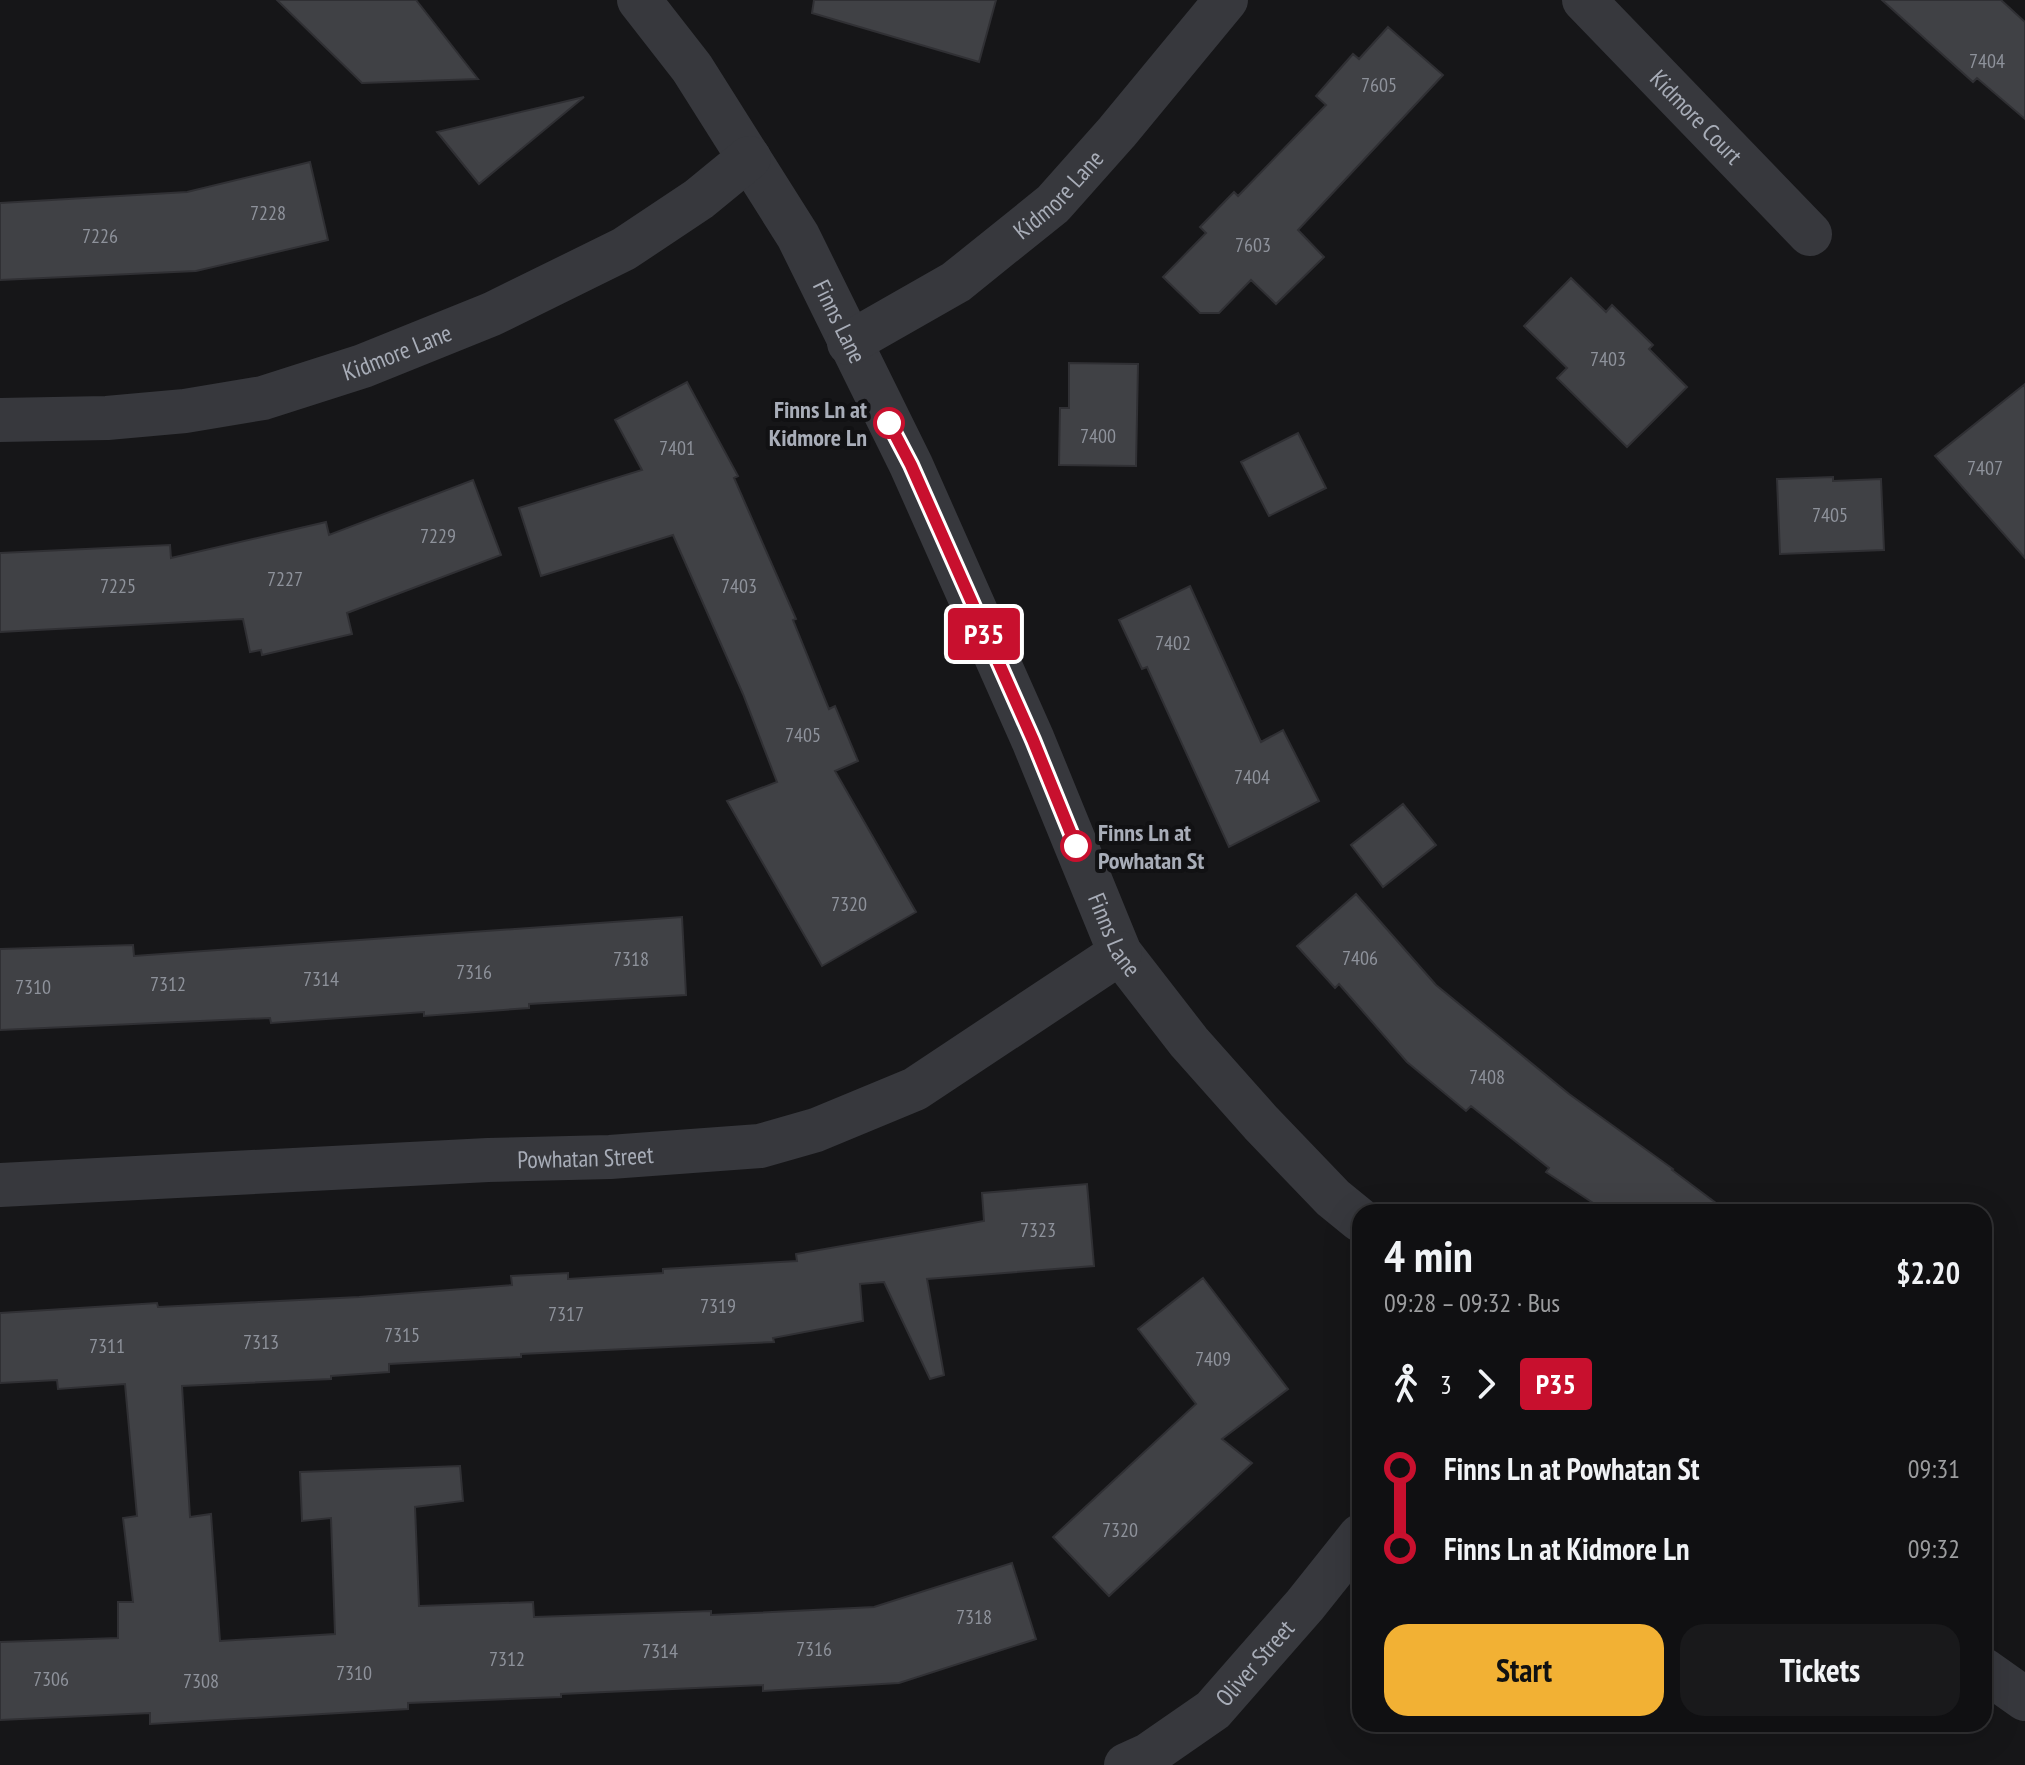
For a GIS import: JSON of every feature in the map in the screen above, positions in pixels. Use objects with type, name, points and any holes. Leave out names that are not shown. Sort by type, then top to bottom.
[{"type":"street","name":"Finns Lane","points":[[639,0],[692,68],[798,236],[911,465],[1033,740],[1120,953],[1189,1042],[1333,1198],[1352,1213]]},
{"type":"street","name":"Kidmore Lane","points":[[849,343],[956,282],[1053,204],[1226,0]]},
{"type":"street","name":"Kidmore Court","points":[[1584,0],[1810,234]]},
{"type":"street","name":"Kidmore Lane","points":[[0,420],[107,418],[185,411],[263,398],[363,366],[492,314],[624,249],[699,199],[749,158]]},
{"type":"street","name":"Powhatan Street","points":[[0,1185],[458,1161],[610,1157],[760,1146],[816,1130],[915,1089],[1120,953]]},
{"type":"street","name":"Oliver Street","points":[[1126,1765],[1148,1755],[1213,1710],[1352,1546]]},
{"type":"street","points":[[1992,1675],[2023,1694]]},
{"type":"building","points":[[277,0],[416,0],[478,79],[362,83]]},
{"type":"building","points":[[814,0],[996,0],[979,62],[812,13]]},
{"type":"building","points":[[1882,0],[2001,0],[2025,22],[2025,119],[1977,78],[1973,82]]},
{"type":"building","points":[[1388,27],[1443,75],[1298,230],[1324,257],[1276,304],[1251,280],[1219,313],[1200,313],[1163,277],[1206,233],[1200,227],[1234,192],[1238,196],[1326,105],[1316,96],[1353,54],[1359,59]]},
{"type":"building","points":[[584,97],[479,184],[437,132]]},
{"type":"building","points":[[310,162],[328,240],[196,271],[0,280],[0,203],[187,192]]},
{"type":"building","points":[[1571,278],[1606,312],[1612,305],[1653,345],[1649,349],[1687,387],[1627,447],[1557,378],[1567,368],[1524,326]]},
{"type":"building","points":[[1069,363],[1138,364],[1136,466],[1059,465],[1060,408],[1069,408]]},
{"type":"building","points":[[687,382],[738,476],[734,478],[796,619],[793,620],[829,709],[835,706],[858,761],[835,771],[916,912],[822,966],[727,801],[777,782],[743,694],[673,535],[541,576],[519,508],[642,470],[615,420]]},
{"type":"building","points":[[2025,384],[2025,558],[1935,456]]},
{"type":"building","points":[[1298,433],[1326,488],[1269,516],[1241,462]]},
{"type":"building","points":[[1833,477],[1833,481],[1881,479],[1884,550],[1780,554],[1777,479]]},
{"type":"building","points":[[473,480],[501,555],[347,613],[352,634],[262,655],[261,650],[250,652],[243,619],[0,632],[0,553],[170,545],[171,558],[326,522],[329,535]]},
{"type":"building","points":[[1190,586],[1261,742],[1283,730],[1319,801],[1229,847],[1147,667],[1142,669],[1119,620]]},
{"type":"building","points":[[1403,804],[1436,845],[1383,887],[1351,845]]},
{"type":"building","points":[[1356,894],[1436,985],[1569,1094],[1717,1204],[1595,1204],[1546,1172],[1549,1168],[1471,1106],[1466,1111],[1407,1062],[1339,984],[1335,988],[1297,946]]},
{"type":"building","points":[[682,917],[686,995],[529,1004],[529,1008],[424,1016],[424,1012],[271,1023],[270,1018],[0,1030],[0,949],[133,945],[134,956]]},
{"type":"building","points":[[1087,1184],[1094,1266],[927,1279],[944,1375],[930,1379],[884,1282],[860,1284],[863,1321],[773,1338],[774,1342],[521,1354],[521,1357],[389,1364],[389,1372],[331,1376],[331,1379],[182,1386],[190,1517],[211,1514],[220,1641],[335,1634],[331,1518],[302,1521],[300,1472],[460,1466],[463,1501],[415,1507],[419,1606],[533,1602],[534,1617],[711,1611],[711,1615],[874,1607],[1012,1563],[1036,1639],[899,1683],[763,1691],[763,1685],[561,1694],[561,1697],[408,1703],[408,1709],[150,1724],[150,1713],[0,1720],[0,1642],[118,1638],[118,1602],[133,1602],[123,1518],[137,1516],[125,1384],[58,1389],[57,1380],[0,1383],[0,1313],[157,1303],[158,1307],[359,1297],[512,1285],[511,1276],[568,1273],[568,1279],[663,1273],[663,1269],[797,1261],[796,1254],[984,1221],[982,1193]]},
{"type":"building","points":[[1203,1278],[1288,1389],[1222,1439],[1252,1463],[1109,1596],[1053,1537],[1196,1404],[1138,1329]]},
{"type":"bus line","name":"P35","points":[[889,423],[911,465],[1033,740],[1076,846]]},
{"type":"place","name":"Finns Ln at Kidmore Ln","points":[[889,423]]},
{"type":"place","name":"Finns Ln at Powhatan St","points":[[1076,846]]}]
